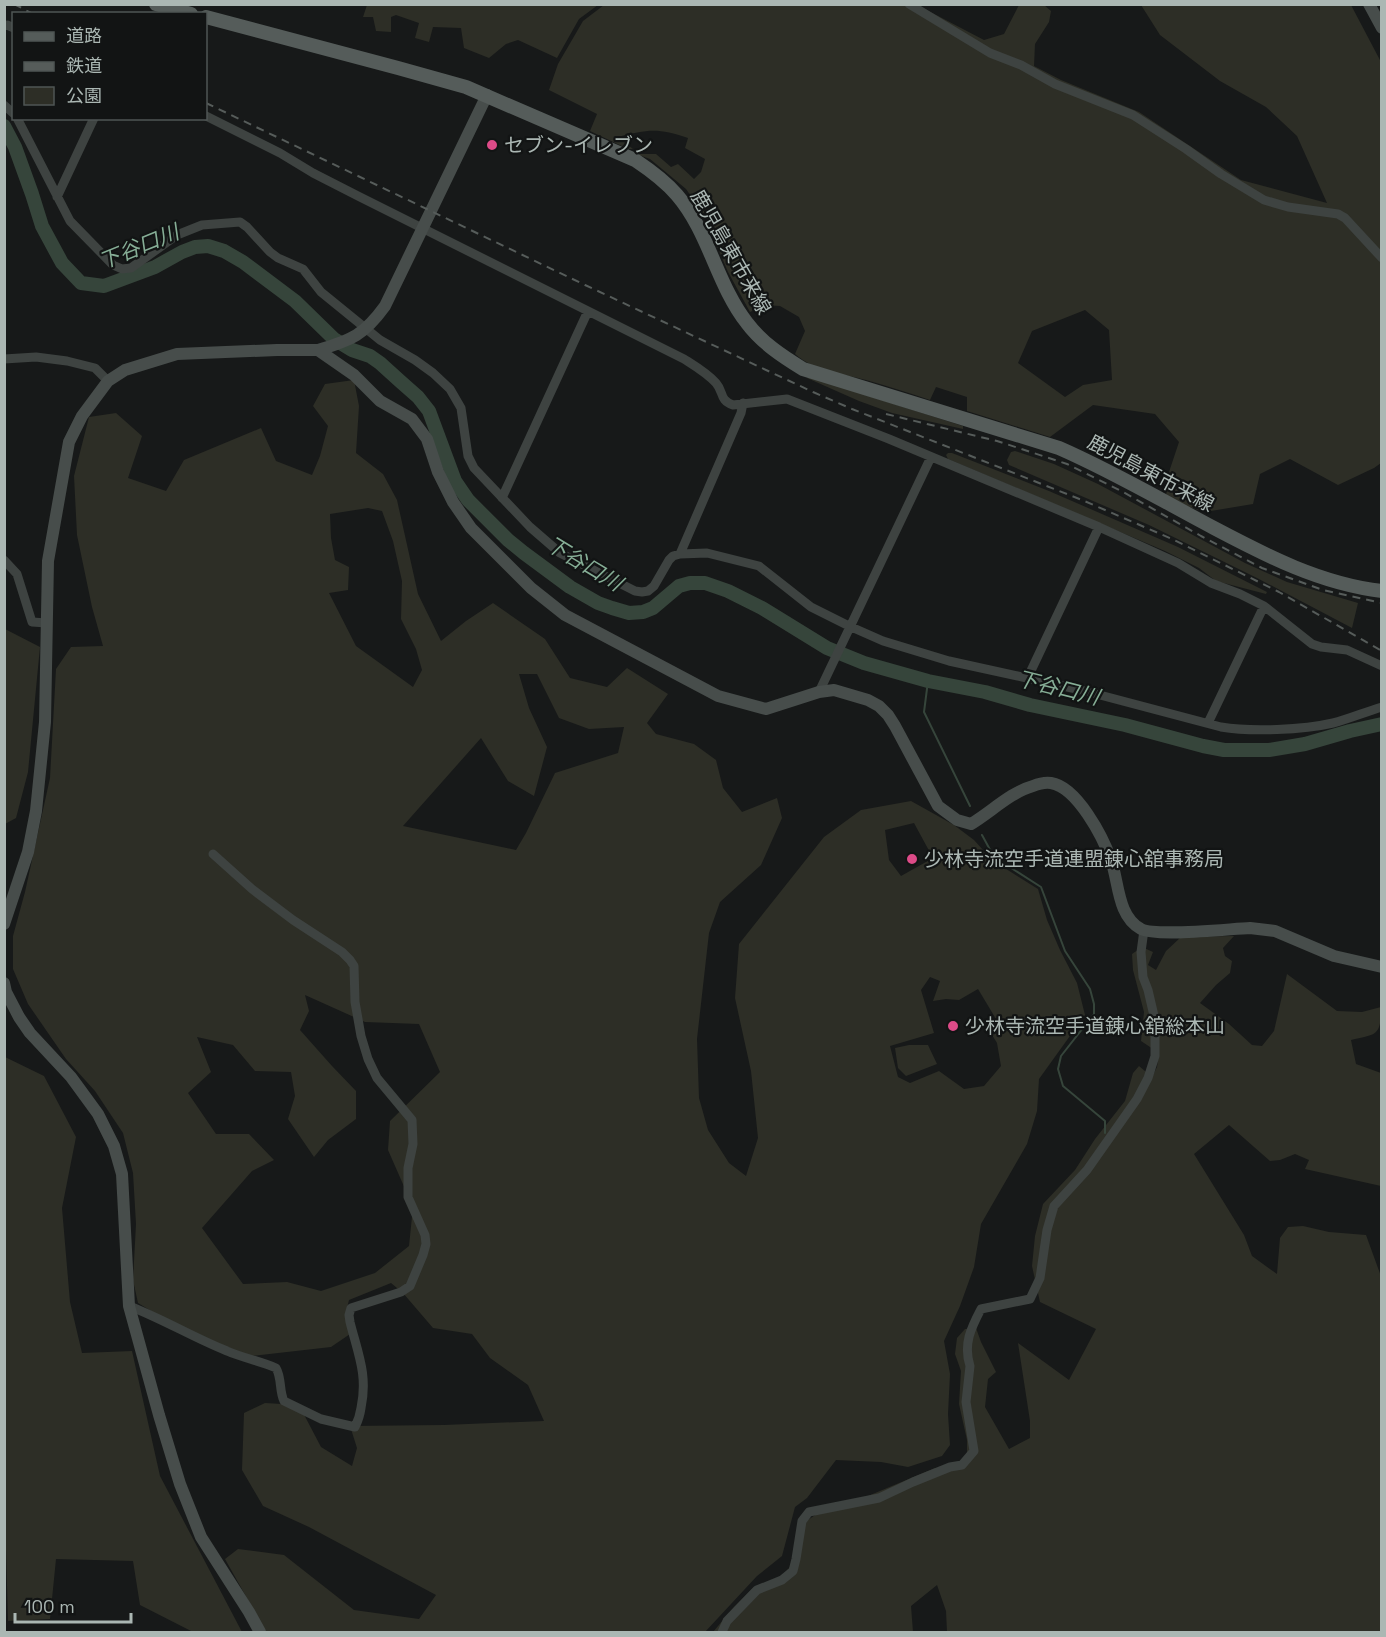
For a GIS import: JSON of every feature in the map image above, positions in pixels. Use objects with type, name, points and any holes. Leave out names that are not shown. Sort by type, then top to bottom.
[{"type":"main road","points":[[156,4],[184,12]]},
{"type":"main road","name":"鹿児島東市来線","points":[[207,17],[466,87],[635,160],[658,176],[678,195],[690,213],[733,304],[747,323],[762,341],[803,369],[1059,448],[1093,463],[1276,560],[1318,576],[1382,591]]},
{"type":"street","points":[[909,4],[990,53],[1021,65],[1055,84],[1133,115],[1264,200],[1288,207],[1338,214],[1345,218],[1382,258]]},
{"type":"street","points":[[1369,4],[1382,27]]},
{"type":"street","points":[[4,924],[28,852],[36,811],[45,722],[48,561],[69,442],[82,416],[108,381],[125,370],[177,354],[318,350],[343,343],[368,328],[385,306],[487,95]]},
{"type":"street","points":[[207,116],[280,153],[312,173],[684,359],[719,386],[722,399],[728,403],[733,405],[787,399],[1100,527],[1178,562],[1211,584],[1240,594],[1264,606],[1312,644],[1347,650],[1382,666]]},
{"type":"street","points":[[18,120],[70,221],[113,265],[122,269],[131,268],[177,235],[193,228],[202,225],[240,222],[278,258],[303,269],[321,292],[380,340],[415,360],[450,389],[461,408],[468,456],[474,468],[530,527],[560,553],[635,591],[648,591],[654,586],[673,556],[707,553],[759,566],[811,607],[847,631],[949,661],[1028,677],[1208,723],[1236,729],[1286,729],[1330,723],[1382,708]]},
{"type":"street","points":[[57,197],[93,120]]},
{"type":"street","points":[[502,498],[588,311]]},
{"type":"street","points":[[318,350],[354,375],[380,401],[412,419],[427,439],[438,472],[453,502],[471,528],[531,588],[565,615],[718,696],[745,704],[766,709],[819,692],[834,690],[868,700],[879,706],[895,726],[938,806],[957,820],[971,824],[1019,790],[1051,783],[1059,786],[1079,802],[1088,815],[1111,859],[1124,911],[1135,925],[1144,930],[1160,932],[1263,929],[1275,931],[1334,956],[1382,967]]},
{"type":"street","points":[[4,359],[36,357],[67,361],[95,368],[108,381]]},
{"type":"street","points":[[681,554],[741,413],[743,403]]},
{"type":"street","points":[[819,692],[931,457]]},
{"type":"street","points":[[1028,677],[1100,527]]},
{"type":"street","points":[[4,560],[17,574],[32,622],[47,623]]},
{"type":"street","points":[[1208,723],[1264,606]]},
{"type":"street","points":[[129,1306],[229,1352],[276,1368],[279,1372],[284,1401],[321,1419],[355,1427],[364,1393],[364,1376],[350,1322],[351,1308],[401,1292],[410,1286],[426,1244],[425,1235],[408,1197],[408,1168],[413,1144],[412,1120],[377,1078],[369,1059],[361,1036],[355,1002],[354,966],[342,952],[284,914],[213,854]]},
{"type":"street","points":[[722,1632],[727,1621],[757,1590],[782,1580],[792,1571],[802,1521],[809,1512],[879,1498],[950,1467],[962,1465],[974,1451],[966,1402],[969,1366],[968,1336],[972,1325],[981,1309],[1030,1299],[1040,1278],[1047,1230],[1054,1206],[1087,1170],[1137,1099],[1148,1078],[1155,1056],[1155,1020],[1143,977],[1141,952],[1144,930]]},
{"type":"street","points":[[4,983],[6,992],[19,1017],[30,1033],[71,1077],[98,1114],[114,1146],[122,1174],[129,1306],[159,1415],[180,1484],[201,1537],[260,1632]]},
{"type":"green space","points":[[367,4],[598,5],[579,19],[557,58],[518,40],[506,44],[489,58],[464,48],[461,28],[433,27],[429,42],[415,38],[419,23],[396,15],[391,17],[391,32],[376,31],[373,17],[363,17]]},
{"type":"green space","points":[[604,5],[917,5],[984,40],[1004,34],[1019,5],[1044,5],[1051,11],[1049,22],[1035,44],[1034,66],[1061,80],[1139,112],[1241,180],[1327,203],[1297,136],[1266,107],[1220,81],[1160,35],[1141,5],[1351,5],[1381,62],[1381,463],[1338,485],[1290,459],[1260,474],[1253,504],[1205,512],[1166,500],[1167,478],[1179,442],[1155,414],[1093,405],[1050,437],[967,411],[967,397],[936,387],[930,400],[874,382],[829,371],[803,360],[795,354],[805,331],[799,317],[780,306],[765,305],[750,312],[728,272],[704,215],[686,189],[650,159],[636,154],[656,154],[671,167],[678,164],[694,179],[701,172],[705,159],[685,148],[688,138],[669,132],[653,131],[618,137],[633,149],[628,149],[590,131],[597,114],[549,90],[558,64],[583,21]],"holes":[[[1085,310],[1109,330],[1112,380],[1083,385],[1065,397],[1018,363],[1032,331]]]},
{"type":"green space","points":[[807,378],[963,426],[963,429],[892,413]]},
{"type":"green space","points":[[354,380],[359,406],[356,453],[383,474],[397,500],[418,594],[441,641],[493,603],[545,639],[570,678],[607,687],[627,668],[668,694],[647,723],[656,734],[694,744],[716,760],[723,788],[742,812],[777,798],[782,818],[761,865],[720,902],[709,933],[697,1039],[699,1098],[708,1130],[729,1163],[746,1176],[758,1138],[751,1071],[735,998],[739,944],[824,837],[861,810],[911,801],[954,825],[974,840],[992,860],[1038,889],[1047,920],[1077,983],[1085,1015],[1039,1079],[1037,1111],[1027,1144],[981,1224],[974,1267],[944,1341],[950,1374],[948,1414],[950,1445],[942,1456],[908,1467],[881,1462],[836,1460],[807,1498],[795,1507],[782,1556],[757,1576],[705,1632],[266,1632],[225,1559],[238,1549],[284,1555],[354,1610],[419,1619],[436,1595],[309,1527],[263,1506],[242,1470],[244,1413],[265,1403],[299,1405],[321,1447],[352,1466],[357,1448],[350,1426],[544,1421],[528,1385],[490,1358],[472,1334],[433,1328],[403,1293],[391,1283],[349,1300],[346,1312],[353,1332],[331,1347],[251,1356],[184,1331],[138,1303],[133,1280],[136,1224],[133,1173],[123,1133],[95,1091],[66,1059],[28,1004],[13,969],[13,936],[50,778],[56,669],[71,647],[103,646],[92,607],[77,535],[74,476],[89,417],[116,413],[142,436],[128,478],[166,491],[184,460],[261,428],[276,461],[312,475],[328,426],[313,406],[325,384]],"holes":[[[368,508],[382,511],[393,541],[402,581],[401,619],[416,649],[422,670],[413,687],[356,646],[329,593],[348,590],[349,567],[335,560],[330,514]],[[519,674],[537,674],[559,718],[589,729],[624,727],[618,753],[555,773],[516,850],[403,826],[481,738],[508,781],[534,796],[547,747],[529,708]],[[914,823],[933,858],[901,876],[889,860],[885,830]],[[930,977],[940,981],[933,1001],[959,1000],[978,989],[996,1019],[986,1025],[997,1043],[1001,1066],[984,1086],[964,1089],[939,1071],[910,1083],[898,1077],[890,1046],[934,1033],[921,990]],[[305,995],[365,1022],[419,1024],[440,1072],[390,1121],[388,1150],[413,1207],[409,1246],[375,1273],[321,1291],[287,1282],[243,1284],[202,1228],[252,1171],[274,1160],[249,1134],[216,1134],[188,1093],[211,1072],[197,1037],[233,1045],[255,1071],[291,1072],[295,1096],[288,1119],[314,1157],[328,1140],[356,1119],[356,1091],[300,1030],[309,1011]]]},
{"type":"green space","points":[[1015,451],[1054,464],[1098,484],[1245,563],[1287,582],[1358,603],[1352,628],[1149,525],[1009,465],[1007,460],[1011,452]]},
{"type":"green space","points":[[948,453],[1049,491],[1178,547],[1267,592],[1266,594],[1216,581],[1199,568],[1165,551],[948,459],[946,455]]},
{"type":"green space","points":[[5,629],[40,647],[28,772],[16,818],[5,824]]},
{"type":"green space","points":[[1234,936],[1223,948],[1225,956],[1232,961],[1230,973],[1200,1003],[1229,1024],[1252,1045],[1262,1046],[1274,1031],[1287,974],[1337,1011],[1362,1012],[1381,1007],[1380,1024],[1376,1032],[1351,1040],[1356,1064],[1381,1073],[1381,1186],[1305,1169],[1309,1160],[1295,1154],[1270,1161],[1229,1125],[1194,1154],[1244,1235],[1252,1256],[1277,1274],[1280,1238],[1288,1227],[1303,1226],[1329,1232],[1366,1235],[1382,1279],[1381,1632],[947,1632],[946,1611],[937,1585],[911,1606],[913,1632],[713,1632],[752,1589],[781,1578],[792,1564],[805,1522],[821,1511],[856,1501],[935,1468],[951,1470],[967,1454],[967,1440],[959,1404],[961,1371],[955,1354],[957,1338],[965,1329],[976,1328],[996,1372],[988,1379],[985,1407],[1009,1449],[1030,1438],[1030,1421],[1018,1343],[1069,1380],[1096,1329],[1040,1302],[1032,1266],[1035,1236],[1043,1204],[1075,1170],[1095,1139],[1125,1101],[1133,1073],[1139,1066],[1152,1077],[1157,1067],[1159,1053],[1141,1041],[1144,1012],[1133,970],[1132,954],[1142,947],[1153,952],[1148,965],[1156,970],[1166,951],[1181,937]]},
{"type":"green space","points":[[928,1045],[937,1064],[906,1076],[898,1068],[895,1048]]},
{"type":"green space","points":[[5,1057],[44,1076],[76,1137],[62,1208],[70,1302],[82,1353],[132,1351],[160,1476],[242,1632],[193,1632],[140,1605],[133,1561],[56,1559],[50,1619],[8,1621],[6,1550],[4,1549]]},
{"type":"waterway","name":"下谷口川","points":[[4,126],[15,147],[42,226],[62,263],[81,283],[104,286],[155,267],[195,247],[208,246],[224,251],[243,262],[295,301],[334,339],[352,350],[370,356],[418,397],[429,411],[455,481],[468,500],[524,553],[570,587],[598,603],[629,613],[643,612],[653,608],[679,586],[705,583],[728,591],[762,608],[827,648],[864,663],[928,681],[985,692],[1030,705],[1125,725],[1224,750],[1269,750],[1305,744],[1382,724]]},
{"type":"waterway","points":[[928,681],[924,712],[970,806]]},
{"type":"waterway","points":[[982,835],[994,857],[1041,887],[1065,951],[1090,989],[1094,1014],[1061,1056],[1058,1069],[1063,1086],[1105,1121],[1105,1133]]},
{"type":"railway","points":[[14,4],[29,12]]},
{"type":"railway","points":[[207,103],[813,392],[1082,500],[1172,539],[1279,592],[1382,651]]},
{"type":"railway","points":[[886,414],[997,441],[1067,464],[1262,568],[1323,590],[1382,603]]},
{"type":"place","name":"セブン-イレブン","points":[[492,145]]},
{"type":"place","name":"少林寺流空手道連盟錬心舘事務局","points":[[912,859]]},
{"type":"place","name":"少林寺流空手道錬心舘総本山","points":[[953,1026]]}]
